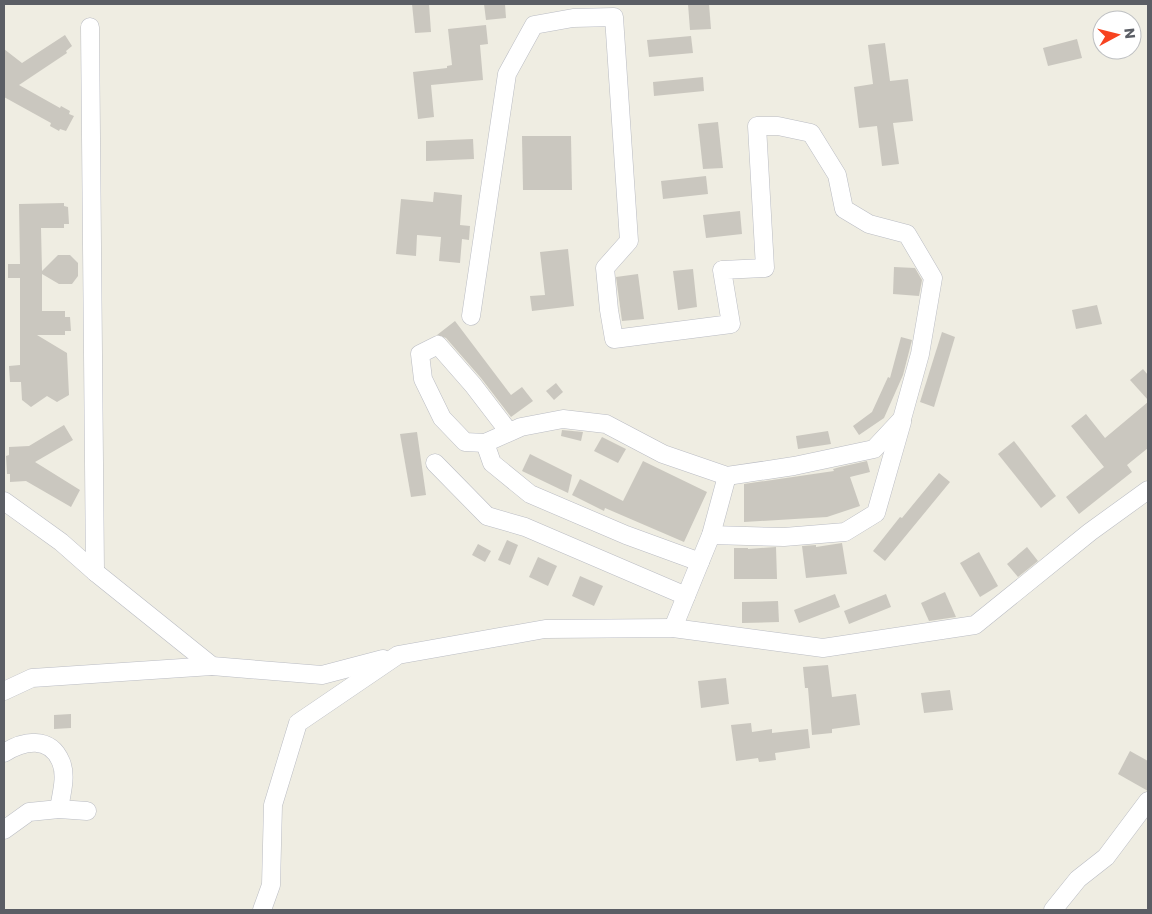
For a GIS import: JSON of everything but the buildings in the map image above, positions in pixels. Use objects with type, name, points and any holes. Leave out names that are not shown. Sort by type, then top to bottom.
[{"type":"street","points":[[471,316],[507,74],[534,25],[573,18],[614,17],[629,241],[605,268],[614,339],[731,324],[722,270],[764,268],[757,126],[778,126],[811,133],[836,175],[844,208],[869,224],[907,234],[933,278],[920,354],[876,513],[845,532],[784,537],[711,535]]},
{"type":"street","points":[[90,27],[95,572]]},
{"type":"street","points":[[509,432],[473,385],[438,345],[420,354],[423,379],[442,418],[465,442],[485,443],[521,427],[563,419],[606,424],[663,454],[727,476],[794,466],[874,449],[902,419]]},
{"type":"street","points":[[485,443],[492,463],[530,494],[626,536],[700,562]]},
{"type":"street","points":[[435,462],[487,516],[525,527],[686,596]]},
{"type":"street","points":[[673,628],[711,535],[727,476]]},
{"type":"street","points":[[4,691],[32,678],[212,666],[322,675],[398,654],[545,629],[673,628],[823,648],[975,625],[1090,532],[1148,490]]},
{"type":"street","points":[[4,501],[61,542],[95,572],[212,666]]},
{"type":"street","points":[[262,910],[271,885],[273,805],[298,723],[398,654]]},
{"type":"street","points":[[4,753],[20,744],[38,742],[52,748],[61,762],[63,781],[59,809]]},
{"type":"street","points":[[1053,910],[1078,879],[1106,857],[1148,801]]},
{"type":"street","points":[[4,830],[29,812],[59,809],[87,811]]}]
